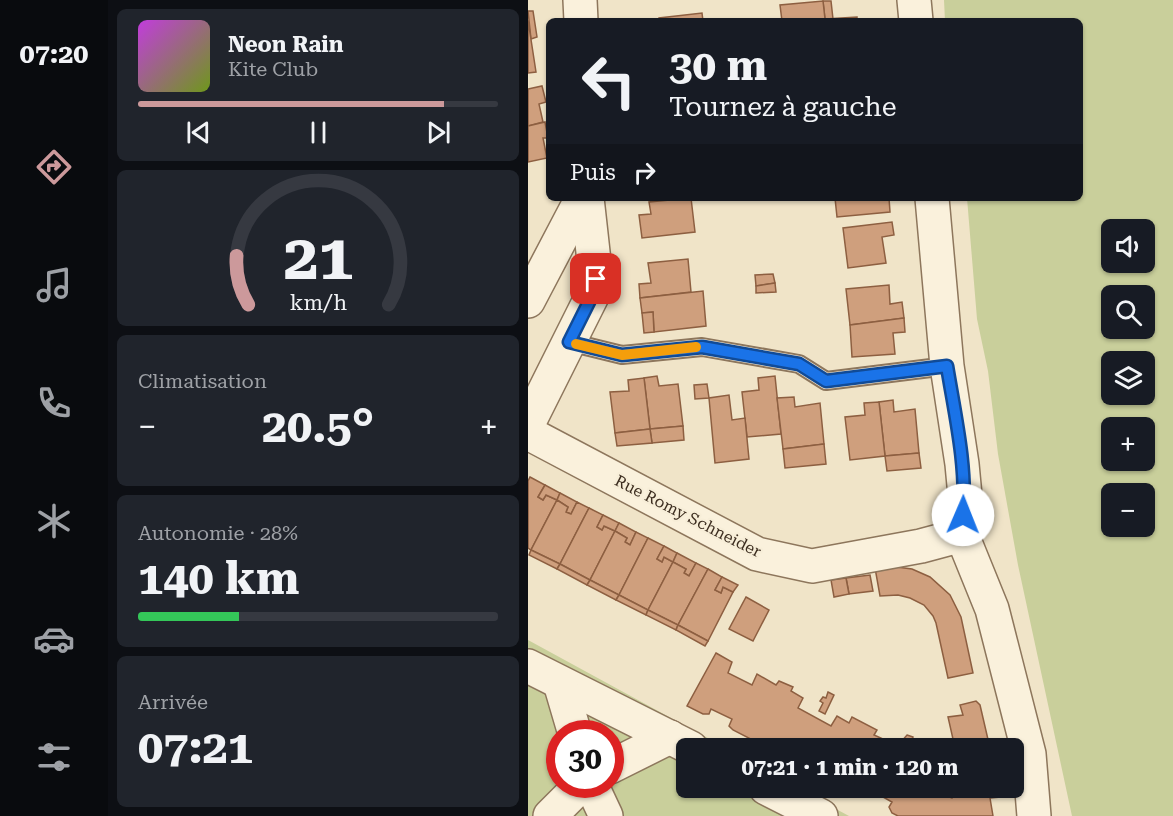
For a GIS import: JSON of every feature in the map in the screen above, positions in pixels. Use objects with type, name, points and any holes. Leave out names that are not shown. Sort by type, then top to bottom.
[{"type":"street","points":[[580,0],[581,18]]},
{"type":"street","points":[[914,0],[916,18]]},
{"type":"street","points":[[528,301],[580,201]]},
{"type":"street","points":[[528,424],[592,296],[596,279],[587,201]]},
{"type":"street","points":[[932,201],[947,366],[962,464],[964,496],[962,535],[995,620],[1029,754],[1034,816]]},
{"type":"street","name":"Rue Romy Schneider","points":[[528,433],[757,554],[812,566],[921,546],[962,535]]},
{"type":"street","points":[[528,666],[676,741]]},
{"type":"street","points":[[560,683],[571,720]]},
{"type":"street","points":[[624,762],[676,744]]},
{"type":"street","points":[[550,816],[568,798]]},
{"type":"street","points":[[598,798],[606,816]]},
{"type":"street","points":[[785,798],[820,816]]},
{"type":"lane","points":[[569,342],[622,355],[702,347],[799,364],[826,381],[947,366]]},
{"type":"green space","points":[[944,0],[1173,0],[1173,816],[1072,816],[1018,565],[998,454],[988,371],[977,319],[967,201],[1083,201],[1083,18],[945,18]]},
{"type":"green space","points":[[528,640],[708,738],[676,738],[676,798],[816,798],[849,816],[528,816]]},
{"type":"building","points":[[823,1],[831,1],[833,18],[825,18]]},
{"type":"building","points":[[823,1],[825,18],[782,18],[780,5]]},
{"type":"building","points":[[528,11],[533,11],[537,37],[531,39]]},
{"type":"building","points":[[702,13],[703,18],[659,18]]},
{"type":"building","points":[[528,20],[536,72],[528,73]]},
{"type":"building","points":[[542,86],[546,102],[539,104],[543,122],[528,126],[528,89]]},
{"type":"building","points":[[545,122],[546,138],[543,138],[546,158],[528,162],[528,126]]},
{"type":"building","points":[[691,201],[695,232],[642,238],[639,215],[651,214],[649,202]]},
{"type":"building","points":[[835,201],[889,201],[890,212],[837,217]]},
{"type":"building","points":[[892,222],[894,235],[882,237],[886,263],[848,268],[843,228]]},
{"type":"building","points":[[688,259],[691,292],[640,298],[639,284],[651,283],[648,263]]},
{"type":"building","points":[[773,274],[775,283],[756,286],[755,275]]},
{"type":"building","points":[[775,283],[776,292],[756,293],[756,286]]},
{"type":"building","points":[[889,285],[890,304],[902,302],[904,318],[850,325],[846,289]]},
{"type":"building","points":[[703,291],[706,326],[654,332],[653,312],[642,313],[640,298]]},
{"type":"building","points":[[653,312],[654,332],[644,333],[642,313]]},
{"type":"building","points":[[904,318],[905,332],[893,333],[895,354],[852,357],[850,325]]},
{"type":"building","points":[[657,376],[659,386],[678,384],[683,426],[650,429],[644,378]]},
{"type":"building","points":[[775,376],[781,434],[747,437],[742,392],[759,390],[758,378]]},
{"type":"building","points":[[644,378],[650,429],[615,433],[610,392],[629,391],[628,380]]},
{"type":"building","points":[[707,384],[709,398],[695,399],[694,385]]},
{"type":"building","points":[[729,395],[732,420],[745,418],[749,459],[715,463],[709,398]]},
{"type":"building","points":[[794,397],[795,407],[820,403],[824,444],[783,449],[777,398]]},
{"type":"building","points":[[893,400],[894,412],[915,409],[919,453],[885,456],[879,402]]},
{"type":"building","points":[[879,402],[885,456],[850,460],[845,417],[865,415],[864,403]]},
{"type":"building","points":[[683,426],[684,440],[652,443],[650,429]]},
{"type":"building","points":[[650,429],[652,443],[617,446],[615,433]]},
{"type":"building","points":[[824,444],[826,464],[785,468],[783,449]]},
{"type":"building","points":[[919,453],[921,468],[887,471],[885,456]]},
{"type":"building","points":[[530,477],[545,485],[538,497],[543,500],[546,495],[557,500],[531,550],[528,548],[528,481]]},
{"type":"building","points":[[545,485],[560,493],[557,500],[546,495],[543,500],[538,497]]},
{"type":"building","points":[[560,493],[577,502],[571,514],[566,512],[568,507],[557,500]]},
{"type":"building","points":[[557,500],[568,507],[566,512],[571,514],[577,502],[589,508],[560,564],[531,550]]},
{"type":"building","points":[[589,508],[603,515],[597,527],[602,530],[604,526],[615,531],[590,580],[560,564]]},
{"type":"building","points":[[603,515],[619,523],[615,531],[604,526],[602,530],[597,527]]},
{"type":"building","points":[[619,523],[636,532],[630,545],[625,542],[627,538],[615,531]]},
{"type":"building","points":[[615,531],[627,538],[625,542],[630,545],[636,532],[648,538],[619,595],[590,580]]},
{"type":"building","points":[[648,538],[664,546],[657,559],[662,562],[664,557],[673,562],[648,610],[619,595]]},
{"type":"building","points":[[664,546],[677,553],[673,562],[664,557],[662,562],[657,559]]},
{"type":"building","points":[[531,550],[560,564],[557,569],[529,555]]},
{"type":"building","points":[[677,553],[696,563],[689,576],[684,573],[686,569],[673,562]]},
{"type":"building","points":[[673,562],[686,569],[684,573],[689,576],[696,563],[708,569],[678,625],[648,610]]},
{"type":"building","points":[[560,564],[590,580],[587,585],[557,569]]},
{"type":"building","points":[[889,566],[912,569],[930,577],[950,595],[961,617],[973,673],[948,678],[936,623],[924,605],[898,595],[880,596],[875,568]]},
{"type":"building","points":[[708,569],[722,577],[715,590],[721,593],[723,587],[733,592],[708,641],[678,625]]},
{"type":"building","points":[[870,575],[873,591],[849,594],[846,578]]},
{"type":"building","points":[[722,577],[738,585],[733,592],[723,587],[721,593],[715,590]]},
{"type":"building","points":[[846,578],[849,594],[834,597],[831,580]]},
{"type":"building","points":[[590,580],[619,595],[616,600],[587,585]]},
{"type":"building","points":[[619,595],[648,610],[646,615],[616,600]]},
{"type":"building","points":[[746,597],[769,610],[753,641],[729,629]]},
{"type":"building","points":[[648,610],[678,625],[676,630],[646,615]]},
{"type":"building","points":[[678,625],[708,641],[705,646],[676,630]]},
{"type":"building","points":[[716,653],[732,662],[728,673],[752,685],[757,674],[776,685],[779,681],[793,687],[791,691],[803,698],[798,708],[831,726],[837,716],[849,723],[852,717],[877,730],[874,735],[881,738],[749,738],[729,726],[732,719],[711,709],[709,714],[703,714],[687,706]]},
{"type":"building","points":[[828,692],[834,695],[825,714],[819,711],[823,703],[820,701],[823,697],[826,698]]},
{"type":"building","points":[[976,701],[980,705],[988,738],[953,738],[948,717],[963,715],[960,705]]},
{"type":"building","points":[[885,798],[990,798],[993,816],[898,816],[892,813],[889,807],[892,802]]},
{"type":"slow traffic","points":[[576,344],[622,355],[696,347]]},
{"type":"route","points":[[596,279],[592,296],[569,342],[622,355],[702,347],[799,364],[826,381],[947,366],[962,464],[963,515]]}]
